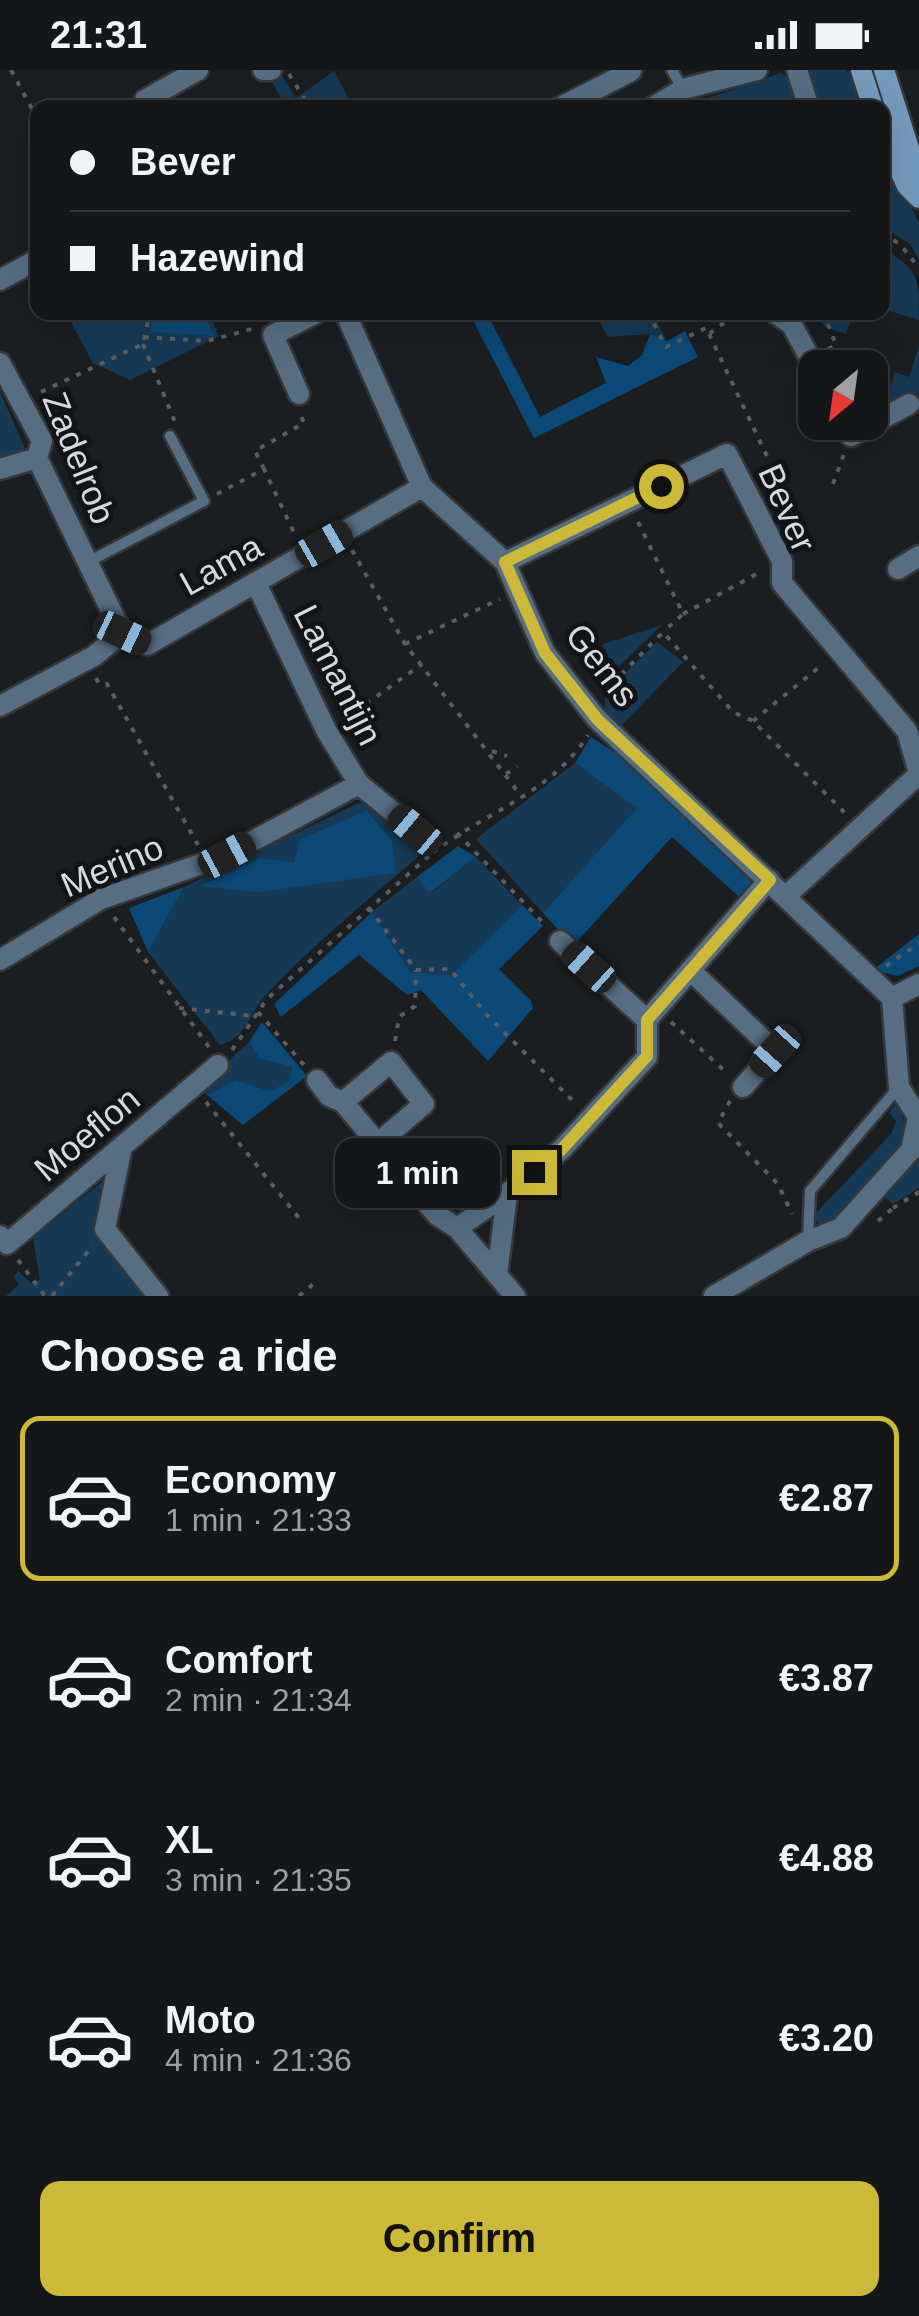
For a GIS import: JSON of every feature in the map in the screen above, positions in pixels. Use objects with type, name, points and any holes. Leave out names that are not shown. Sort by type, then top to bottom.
[{"type":"main road","points":[[861,70],[871,100]]},
{"type":"main road","points":[[882,74],[919,180]]},
{"type":"main road","points":[[890,148],[907,186],[919,196]]},
{"type":"street","points":[[145,100],[198,70]]},
{"type":"street","points":[[262,70],[271,70]]},
{"type":"street","points":[[664,100],[683,89],[757,70]]},
{"type":"street","points":[[797,70],[806,100]]},
{"type":"street","points":[[575,100],[631,71],[646,100]]},
{"type":"street","points":[[0,280],[30,264]]},
{"type":"street","points":[[299,394],[273,335],[302,320]]},
{"type":"street","name":"Gems","points":[[349,320],[422,487],[505,562],[545,653],[598,720],[892,998]]},
{"type":"street","points":[[785,320],[805,350]]},
{"type":"street","name":"Zadelrob","points":[[0,363],[42,441],[37,458],[122,633]]},
{"type":"street","points":[[888,412],[909,404]]},
{"type":"street","name":"Bever","points":[[505,562],[726,454],[782,562],[782,583],[839,651],[913,726],[919,773],[786,896]]},
{"type":"street","points":[[0,470],[37,458]]},
{"type":"street","name":"Lama","points":[[122,633],[147,645],[422,487]]},
{"type":"street","points":[[898,569],[919,556]]},
{"type":"street","name":"Lamantijn","points":[[256,584],[326,730],[360,784],[415,830]]},
{"type":"street","points":[[0,706],[86,661],[122,633]]},
{"type":"street","name":"Merino","points":[[0,960],[101,900],[208,862],[360,784]]},
{"type":"street","points":[[456,1228],[507,1194],[590,1118],[647,1056],[652,1014],[770,880]]},
{"type":"street","points":[[560,941],[652,1014]]},
{"type":"street","points":[[690,970],[775,1051],[743,1087]]},
{"type":"street","points":[[714,1296],[808,1241],[842,1228],[911,1150],[918,1117],[899,1087],[892,998],[919,984]]},
{"type":"street","points":[[343,1102],[391,1062],[424,1104],[378,1143]]},
{"type":"street","name":"Moeflon","points":[[3,1240],[220,1064]]},
{"type":"street","points":[[317,1080],[329,1096],[343,1102],[437,1215],[456,1228],[515,1296]]},
{"type":"street","points":[[122,1146],[105,1229],[158,1296]]},
{"type":"street","points":[[496,1274],[507,1194]]},
{"type":"lane","points":[[672,70],[683,89]]},
{"type":"lane","points":[[87,562],[204,501],[170,436]]},
{"type":"lane","points":[[808,1241],[810,1191],[899,1087]]},
{"type":"path","points":[[11,70],[30,105]]},
{"type":"path","points":[[287,70],[305,100]]},
{"type":"path","points":[[890,238],[900,244],[919,268]]},
{"type":"path","points":[[148,320],[143,341],[176,424],[170,436]]},
{"type":"path","points":[[652,320],[666,347],[706,328],[774,469],[770,477]]},
{"type":"path","points":[[709,334],[728,320]]},
{"type":"path","points":[[827,320],[836,345]]},
{"type":"path","points":[[22,401],[143,341],[207,340],[249,328],[273,335]]},
{"type":"path","points":[[299,394],[296,406],[304,423],[254,451],[305,555]]},
{"type":"path","points":[[833,484],[844,440]]},
{"type":"path","points":[[204,501],[264,470]]},
{"type":"path","points":[[628,502],[683,614]]},
{"type":"path","points":[[343,533],[404,644],[523,798]]},
{"type":"path","points":[[101,900],[220,1064],[246,1036],[257,1014],[430,854],[457,833],[523,798],[571,761],[598,720],[603,690],[683,614],[727,586],[782,562]]},
{"type":"path","points":[[404,644],[518,591]]},
{"type":"path","points":[[663,632],[733,712],[752,721],[860,828]]},
{"type":"path","points":[[752,721],[839,651]]},
{"type":"path","points":[[86,661],[99,684],[108,684],[208,862]]},
{"type":"path","points":[[326,730],[370,705],[422,664]]},
{"type":"path","points":[[488,750],[507,756]]},
{"type":"path","points":[[506,774],[517,766]]},
{"type":"path","points":[[415,830],[430,854]]},
{"type":"path","points":[[457,833],[560,941]]},
{"type":"path","points":[[369,908],[416,970],[415,1006],[399,1018],[391,1062]]},
{"type":"path","points":[[876,982],[881,970],[919,943]]},
{"type":"path","points":[[416,970],[450,969],[487,1015],[590,1118]]},
{"type":"path","points":[[179,1008],[257,1014],[317,1080]]},
{"type":"path","points":[[652,1014],[743,1087],[718,1123],[778,1184],[793,1218]]},
{"type":"path","points":[[193,1086],[304,1223]]},
{"type":"path","points":[[3,1240],[49,1296],[105,1229]]},
{"type":"path","points":[[300,1296],[318,1280]]},
{"type":"shaded area","points":[[811,70],[846,70],[865,100],[814,100],[807,79]]},
{"type":"shaded area","points":[[334,71],[349,100],[282,100],[269,76],[281,74],[296,98]]},
{"type":"shaded area","points":[[781,73],[792,80],[799,100],[703,100]]},
{"type":"shaded area","points":[[890,159],[919,224],[919,259],[910,244],[890,231]]},
{"type":"shaded area","points":[[890,253],[914,276],[919,320],[890,311]]},
{"type":"shaded area","points":[[70,320],[211,320],[219,336],[130,380],[93,363]]},
{"type":"shaded area","points":[[152,320],[206,320],[214,336],[150,332]]},
{"type":"shaded area","points":[[473,320],[491,320],[540,417],[606,383],[596,357],[628,366],[642,355],[650,334],[667,341],[685,331],[698,357],[534,438]]},
{"type":"shaded area","points":[[599,320],[656,320],[667,341],[650,334],[608,337]]},
{"type":"shaded area","points":[[820,320],[851,320],[846,334],[825,327]]},
{"type":"shaded area","points":[[919,346],[919,393],[888,409],[888,386],[895,372],[909,377]]},
{"type":"shaded area","points":[[0,392],[26,451],[0,459]]},
{"type":"shaded area","points":[[662,625],[605,680],[595,665],[603,644]]},
{"type":"shaded area","points":[[657,642],[683,662],[619,728],[604,714],[606,692]]},
{"type":"shaded area","points":[[591,737],[620,756],[750,874],[754,882],[744,901],[672,837],[573,946],[543,913],[637,808],[575,763]]},
{"type":"shaded area","points":[[575,763],[638,808],[543,913],[476,839]]},
{"type":"shaded area","points":[[369,798],[406,836],[425,841],[426,850],[304,957],[259,1003],[242,1031],[220,1045],[148,952],[184,887]]},
{"type":"shaded area","points":[[367,811],[392,841],[396,873],[259,892],[201,886],[260,858],[294,863],[300,839]]},
{"type":"shaded area","points":[[458,846],[476,857],[430,893],[417,877]]},
{"type":"shaded area","points":[[476,857],[522,905],[453,975],[410,972],[372,912],[417,877],[431,893]]},
{"type":"shaded area","points":[[184,887],[148,952],[129,908]]},
{"type":"shaded area","points":[[522,905],[543,926],[499,969],[531,1001],[533,1008],[488,1061],[421,990],[407,995],[359,955],[281,1017],[274,1004],[372,912],[410,972],[452,975]]},
{"type":"shaded area","points":[[919,934],[919,966],[898,976],[873,970]]},
{"type":"shaded area","points":[[262,1022],[307,1076],[243,1125],[207,1095],[235,1080],[270,1091],[289,1081],[292,1067],[260,1059],[249,1042]]},
{"type":"shaded area","points":[[249,1042],[260,1059],[292,1067],[289,1081],[270,1091],[235,1080],[207,1095],[201,1086]]},
{"type":"shaded area","points":[[897,1102],[906,1128],[900,1150],[838,1222],[822,1227],[813,1216],[891,1134],[896,1121],[889,1113]]},
{"type":"shaded area","points":[[919,1157],[919,1188],[893,1204],[883,1196]]},
{"type":"shaded area","points":[[109,1176],[108,1219],[165,1296],[6,1296],[19,1285],[14,1277],[18,1271],[32,1284],[40,1279],[33,1238]]},
{"type":"route","points":[[534,1172],[562,1149],[647,1056],[647,1020],[770,880],[598,720],[545,653],[505,562],[661,486]]}]
